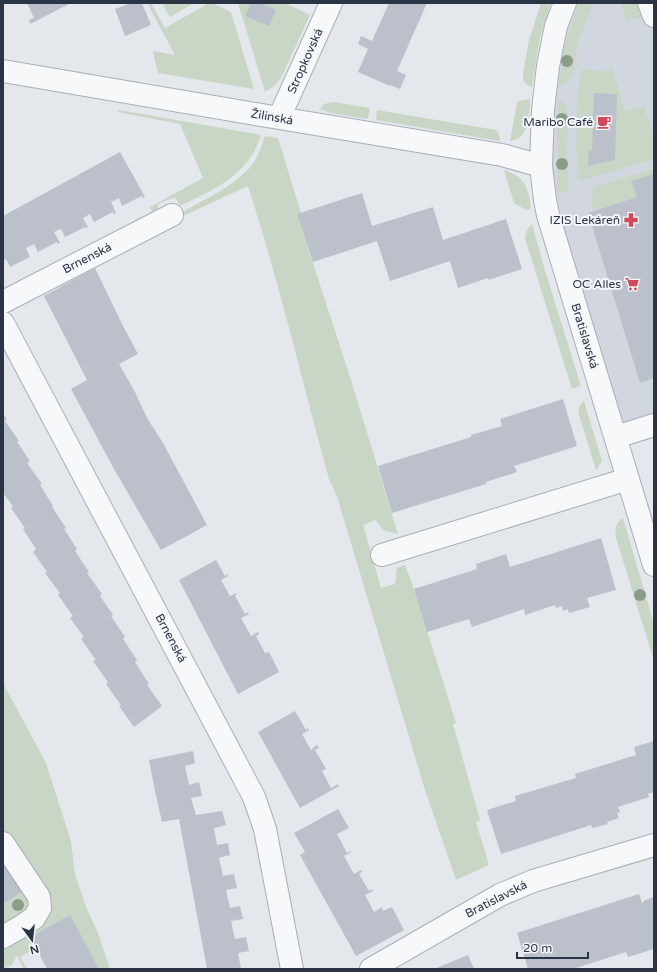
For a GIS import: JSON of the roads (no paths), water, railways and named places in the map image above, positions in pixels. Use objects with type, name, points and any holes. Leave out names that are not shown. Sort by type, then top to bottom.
[{"type":"street","name":"Stropkovská","points":[[279,118],[330,3]]},
{"type":"street","name":"Bratislavská","points":[[565,3],[556,26],[548,66],[542,110],[541,166],[545,200],[548,215],[654,565]]},
{"type":"street","points":[[649,3],[654,16]]},
{"type":"street","name":"Žilinská","points":[[3,71],[502,155],[541,166]]},
{"type":"street","name":"Brnenská","points":[[3,302],[172,215]]},
{"type":"street","name":"Brnenská","points":[[3,323],[254,796],[265,829],[292,969]]},
{"type":"street","points":[[616,437],[654,425]]},
{"type":"street","points":[[382,555],[628,479]]},
{"type":"street","points":[[3,843],[39,897],[40,908],[34,918],[3,937]]},
{"type":"street","name":"Bratislavská","points":[[371,969],[500,895],[533,881],[654,845]]},
{"type":"place","name":"Maribo Café","points":[[604,122]]},
{"type":"place","name":"IZIS Lekáreň","points":[[631,220]]},
{"type":"place","name":"OC Alles","points":[[632,284]]}]
